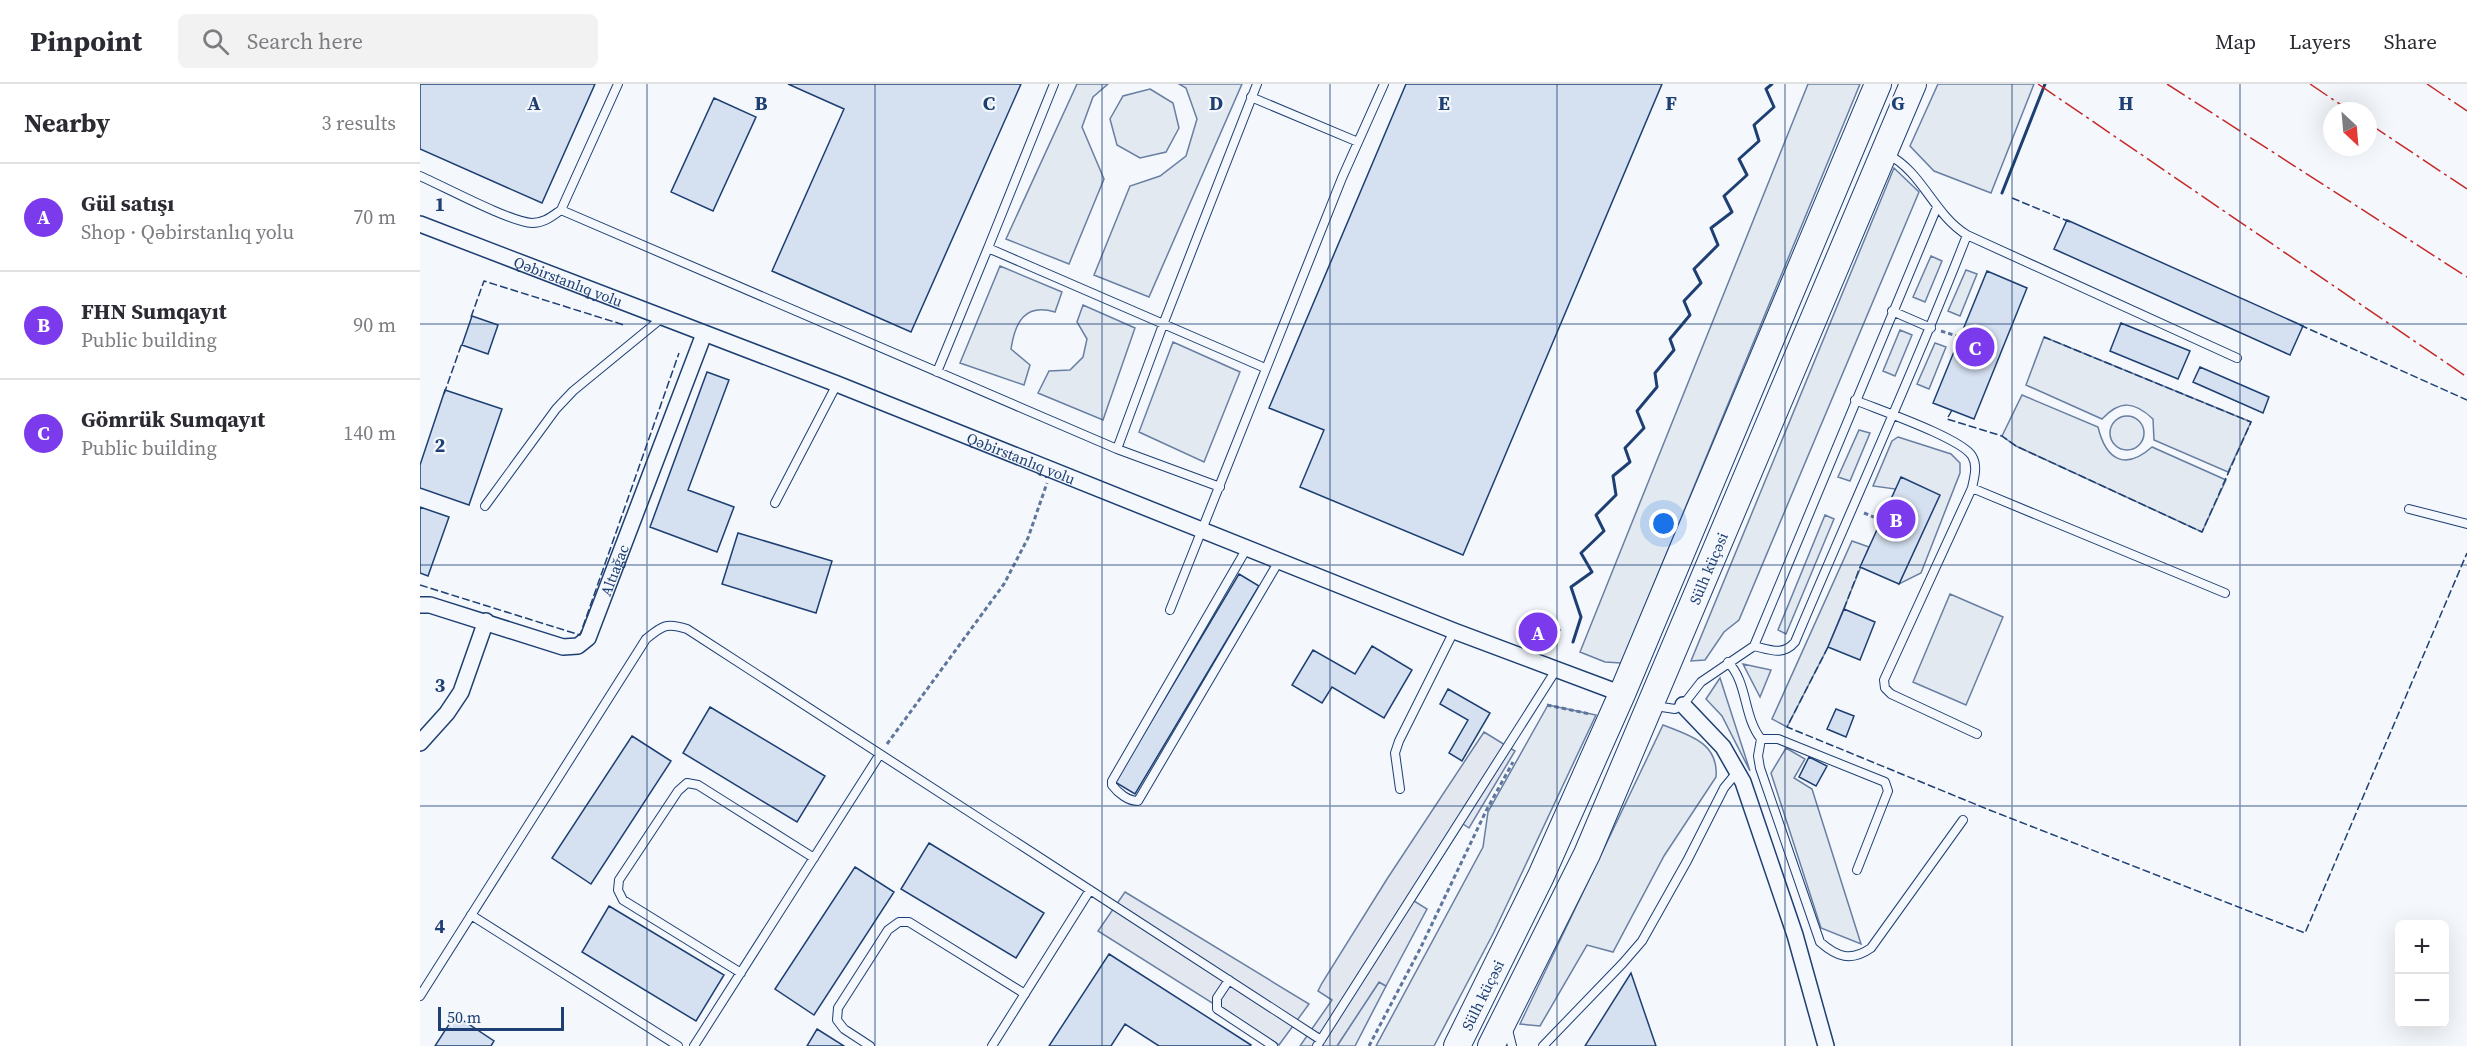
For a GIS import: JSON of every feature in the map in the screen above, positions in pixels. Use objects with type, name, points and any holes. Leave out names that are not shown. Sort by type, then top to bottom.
[{"type":"highway","name":"Sülh küçəsi","points":[[1457,1046],[1542,876],[1622,694],[1878,84]]},
{"type":"highway","name":"Sülh küçəsi","points":[[1491,1046],[1571,889],[1913,84]]},
{"type":"highway","points":[[1622,694],[1651,705]]},
{"type":"street","name":"Qəbirstanlıq yolu","points":[[420,224],[837,384],[1454,632],[1622,694]]},
{"type":"street","name":"Altıağac","points":[[420,605],[429,605],[486,621],[563,647],[578,646],[588,639],[704,334]]},
{"type":"street","points":[[420,744],[447,713],[460,692],[486,621]]},
{"type":"street","points":[[1683,705],[1712,733],[1738,771],[1795,935],[1826,1046]]},
{"type":"lane","points":[[420,176],[530,223],[547,221],[561,210],[618,84]]},
{"type":"lane","points":[[938,372],[1054,84]]},
{"type":"lane","points":[[1117,449],[1257,84]]},
{"type":"lane","points":[[1170,610],[1265,368],[1384,84]]},
{"type":"lane","points":[[1251,97],[1358,142]]},
{"type":"lane","points":[[1885,153],[1910,169],[1955,228],[1967,235],[2237,358]]},
{"type":"lane","points":[[1651,705],[1675,709],[1683,705],[1701,682],[1754,646],[1937,207]]},
{"type":"lane","points":[[561,210],[1117,449],[1220,487]]},
{"type":"lane","points":[[1754,646],[1778,652],[1789,648],[1795,642],[1851,508],[1931,328],[1967,235]]},
{"type":"lane","points":[[988,248],[1164,322],[1265,368]]},
{"type":"lane","points":[[1892,312],[1931,328]]},
{"type":"lane","points":[[485,506],[556,409],[573,391],[662,318]]},
{"type":"lane","points":[[775,503],[837,384]]},
{"type":"lane","points":[[1855,400],[1965,448],[1972,457],[1976,468],[1972,488],[1884,680],[1885,688],[1891,694],[1977,734]]},
{"type":"lane","points":[[1972,488],[2225,593]]},
{"type":"lane","points":[[2409,509],[2467,524]]},
{"type":"lane","points":[[1248,548],[1112,781],[1115,790],[1131,800],[1138,801],[1279,561]]},
{"type":"lane","points":[[420,996],[646,639],[661,626],[675,625],[687,629],[1229,980],[1319,1043],[1556,670]]},
{"type":"lane","points":[[1400,789],[1395,753],[1399,741],[1454,632]]},
{"type":"lane","points":[[1728,662],[1739,678],[1750,720],[1761,738],[1758,756],[1760,768],[1820,942],[1833,953],[1845,957],[1863,953],[1871,948],[1963,820]]},
{"type":"lane","points":[[1761,738],[1788,742],[1885,782],[1888,791],[1857,870]]},
{"type":"lane","points":[[694,1046],[880,754]]},
{"type":"lane","points":[[1543,1046],[1642,941],[1687,861],[1724,788],[1738,771]]},
{"type":"lane","points":[[741,973],[623,900],[618,890],[619,880],[678,792],[687,783],[698,785],[814,858]]},
{"type":"lane","points":[[992,1046],[1090,890]]},
{"type":"lane","points":[[471,915],[678,1046]]},
{"type":"lane","points":[[870,1046],[844,1029],[837,1020],[838,1008],[888,930],[899,922],[909,922],[1025,994]]},
{"type":"lane","points":[[1229,980],[1217,998],[1217,1009],[1273,1046]]},
{"type":"lane","points":[[1505,1018],[1512,1046]]},
{"type":"path","points":[[1931,328],[1960,337]]},
{"type":"path","points":[[880,754],[1004,584],[1028,538],[1051,469]]},
{"type":"path","points":[[1851,508],[1881,520]]},
{"type":"path","points":[[1545,706],[1596,715]]},
{"type":"path","points":[[1369,1046],[1420,949],[1486,811],[1518,754]]},
{"type":"shaded area","points":[[1077,84],[1108,84],[1093,97],[1082,127],[1104,179],[1069,264],[1006,239]]},
{"type":"shaded area","points":[[1179,84],[1242,84],[1149,297],[1094,275],[1130,186],[1160,176],[1186,156],[1197,119],[1186,88]]},
{"type":"shaded area","points":[[1808,84],[1860,84],[1625,654],[1621,663],[1605,662],[1580,652]]},
{"type":"shaded area","points":[[1938,84],[2034,84],[1991,193],[1934,171],[1910,146]]},
{"type":"shaded area","points":[[1150,89],[1173,103],[1179,128],[1166,152],[1140,158],[1117,145],[1110,119],[1123,96]]},
{"type":"shaded area","points":[[1894,168],[1919,192],[1739,620],[1724,632],[1705,660],[1691,661]]},
{"type":"shaded area","points":[[1931,256],[1942,261],[1925,302],[1913,297]]},
{"type":"shaded area","points":[[1000,266],[1062,292],[1055,312],[1036,310],[1029,313],[1023,317],[1015,331],[1011,349],[1030,365],[1024,385],[960,363]]},
{"type":"shaded area","points":[[1966,270],[1977,274],[1960,316],[1948,311]]},
{"type":"shaded area","points":[[1083,305],[1135,328],[1103,420],[1038,393],[1049,371],[1070,370],[1083,357],[1087,339],[1077,322]]},
{"type":"shaded area","points":[[1900,330],[1912,335],[1895,376],[1883,371]]},
{"type":"shaded area","points":[[2044,337],[2251,422],[2228,472],[2154,440],[2153,419],[2140,409],[2127,405],[2121,406],[2102,419],[2026,385]]},
{"type":"shaded area","points":[[1173,342],[1240,372],[1204,462],[1139,432]]},
{"type":"shaded area","points":[[1935,343],[1946,347],[1929,389],[1917,384]]},
{"type":"shaded area","points":[[2022,395],[2098,427],[2106,447],[2118,458],[2133,459],[2152,447],[2226,480],[2202,532],[2016,446],[2002,436]]},
{"type":"shaded area","points":[[2127,416],[2139,421],[2144,433],[2139,445],[2127,450],[2115,445],[2110,433],[2115,421]]},
{"type":"shaded area","points":[[1859,430],[1870,433],[1850,481],[1838,477]]},
{"type":"shaded area","points":[[1898,437],[1951,454],[1960,463],[1960,473],[1921,573],[1899,584],[1939,495],[1873,486],[1892,441]]},
{"type":"shaded area","points":[[1825,515],[1834,519],[1786,634],[1778,630]]},
{"type":"shaded area","points":[[1852,541],[1869,547],[1828,647],[1787,727],[1772,719]]},
{"type":"shaded area","points":[[1950,594],[2003,617],[1966,705],[1913,682]]},
{"type":"shaded area","points":[[1743,664],[1771,670],[1760,697]]},
{"type":"shaded area","points":[[1720,678],[1750,771],[1722,716],[1706,699]]},
{"type":"shaded area","points":[[1548,705],[1596,715],[1494,932],[1434,1046],[1376,1046],[1483,847],[1488,812]]},
{"type":"shaded area","points":[[1663,725],[1692,737],[1707,748],[1716,765],[1716,777],[1664,856],[1613,952],[1587,945],[1540,1026],[1520,1024]]},
{"type":"shaded area","points":[[1484,732],[1515,751],[1469,828],[1463,824],[1414,901],[1427,909],[1386,986],[1379,982],[1337,1046],[1300,1046],[1332,1000],[1318,991],[1322,983]]},
{"type":"shaded area","points":[[1786,748],[1805,759],[1794,778],[1812,789],[1861,944],[1821,928],[1771,773]]},
{"type":"shaded area","points":[[1125,892],[1309,1004],[1279,1045],[1098,931]]},
{"type":"shaded area","points":[[1379,982],[1386,986],[1355,1046],[1337,1046]]},
{"type":"building","points":[[420,84],[595,84],[542,203],[420,149]]},
{"type":"building","points":[[788,84],[1021,84],[911,332],[772,271],[844,109]]},
{"type":"building","points":[[1406,84],[1662,84],[1463,555],[1300,487],[1324,430],[1269,408]]},
{"type":"building","points":[[714,98],[756,117],[713,211],[671,192]]},
{"type":"building","points":[[2067,220],[2303,326],[2290,355],[2054,249]]},
{"type":"building","points":[[1987,271],[2027,288],[1974,419],[1933,403]]},
{"type":"building","points":[[472,316],[498,325],[488,354],[462,345]]},
{"type":"building","points":[[2121,323],[2190,351],[2178,379],[2110,351]]},
{"type":"building","points":[[2200,367],[2269,397],[2263,413],[2193,382]]},
{"type":"building","points":[[707,372],[729,380],[688,490],[734,507],[717,552],[650,527]]},
{"type":"building","points":[[445,390],[502,409],[469,505],[420,488],[420,465]]},
{"type":"building","points":[[1901,477],[1940,495],[1899,584],[1860,567]]},
{"type":"building","points":[[420,507],[449,517],[428,576],[420,573]]},
{"type":"building","points":[[738,533],[832,561],[816,613],[722,584]]},
{"type":"building","points":[[1239,574],[1259,586],[1135,794],[1115,782]]},
{"type":"building","points":[[1844,609],[1875,622],[1860,660],[1828,647]]},
{"type":"building","points":[[1526,618],[1560,630],[1553,647],[1520,635]]},
{"type":"building","points":[[1372,646],[1412,670],[1384,718],[1332,687],[1322,703],[1292,685],[1313,650],[1355,674]]},
{"type":"building","points":[[1448,689],[1490,713],[1462,761],[1449,753],[1468,720],[1440,704]]},
{"type":"building","points":[[710,707],[825,776],[797,822],[683,753]]},
{"type":"building","points":[[1836,709],[1854,716],[1846,737],[1827,729]]},
{"type":"building","points":[[632,736],[671,761],[591,884],[552,858]]},
{"type":"building","points":[[1809,757],[1827,766],[1816,786],[1799,777]]},
{"type":"building","points":[[929,843],[1044,913],[1016,958],[901,889]]},
{"type":"building","points":[[855,867],[894,892],[814,1015],[775,989]]},
{"type":"building","points":[[609,906],[724,975],[696,1021],[582,952]]},
{"type":"building","points":[[1109,954],[1251,1045],[1159,1046],[1125,1024],[1111,1046],[1049,1046]]},
{"type":"building","points":[[1631,973],[1656,1046],[1585,1046]]},
{"type":"building","points":[[455,1015],[494,1041],[491,1046],[435,1046]]},
{"type":"building","points":[[817,1029],[844,1046],[807,1046]]},
{"type":"fence","points":[[2012,198],[2070,222]]},
{"type":"fence","points":[[471,317],[484,281],[624,325]]},
{"type":"fence","points":[[2300,325],[2467,400]]},
{"type":"fence","points":[[1952,410],[1947,419],[2002,436],[2016,446],[2202,532],[2251,422],[2044,337]]},
{"type":"fence","points":[[444,394],[462,343]]},
{"type":"fence","points":[[420,585],[580,635],[679,353]]},
{"type":"fence","points":[[1828,647],[1787,727],[1987,809],[2305,933],[2467,553]]},
{"type":"fence","points":[[1844,609],[1860,567]]},
{"type":"wall","points":[[1573,642],[1581,617],[1571,587],[1592,572],[1581,553],[1604,531],[1596,515],[1616,495],[1613,476],[1630,462],[1625,448],[1644,428],[1637,411],[1657,387],[1655,373],[1674,350],[1670,339],[1690,315],[1684,301],[1701,283],[1694,269],[1718,245],[1711,228],[1732,212],[1724,196],[1747,175],[1739,159],[1759,141],[1754,125],[1774,107],[1766,89],[1772,84]]},
{"type":"wall","points":[[2002,193],[2045,84]]},
{"type":"power","points":[[2038,84],[2467,377]]},
{"type":"power","points":[[2167,84],[2467,277]]},
{"type":"power","points":[[2310,84],[2337,102]]},
{"type":"power","points":[[2427,84],[2467,111]]},
{"type":"power","points":[[2377,129],[2467,189]]},
{"type":"place","name":"Gömrük Sumqayıt","points":[[1975,347]]},
{"type":"place","name":"FHN Sumqayıt","points":[[1896,519]]},
{"type":"place","name":"Gül satışı","points":[[1538,632]]}]
